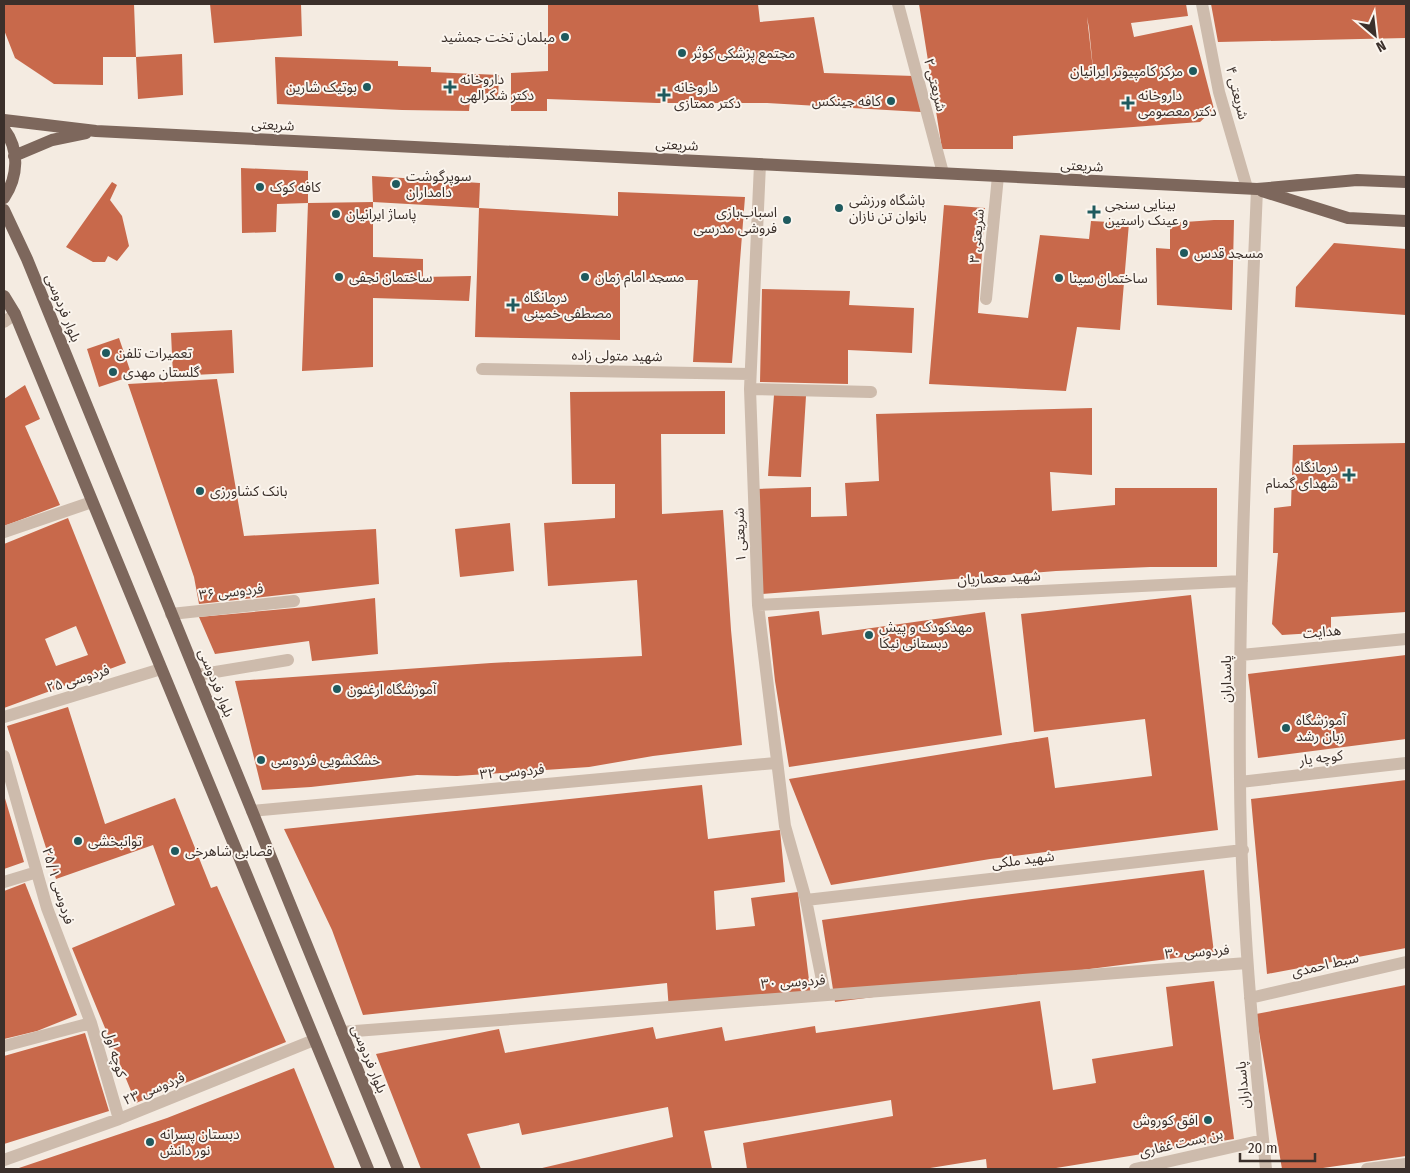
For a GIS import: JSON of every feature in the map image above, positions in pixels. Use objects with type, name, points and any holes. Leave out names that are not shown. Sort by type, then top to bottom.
[{"type":"main road","name":"شریعتی","points":[[4,120],[96,131],[1252,188]]},
{"type":"main road","points":[[4,129],[12,142],[16,171],[11,188],[4,198]]},
{"type":"main road","name":"شریعتی","points":[[14,156],[52,140],[96,131]]},
{"type":"main road","points":[[1252,188],[1357,180],[1406,182]]},
{"type":"main road","points":[[1252,188],[1348,218],[1406,221]]},
{"type":"main road","name":"بلوار فردوسی","points":[[4,210],[27,259],[398,1169]]},
{"type":"main road","points":[[4,296],[15,314],[368,1169]]},
{"type":"street","name":"شریعتی ۲","points":[[898,4],[943,173]]},
{"type":"street","name":"شریعتی ۴","points":[[1202,4],[1220,92],[1252,188]]},
{"type":"street","name":"شریعتی ۱","points":[[760,164],[750,374],[758,606],[775,763],[785,826],[806,900],[825,995]]},
{"type":"street","name":"شریعتی ۳","points":[[986,299],[998,176]]},
{"type":"street","name":"پاسداران","points":[[1252,188],[1242,581],[1240,782],[1247,963],[1266,1169]]},
{"type":"street","points":[[4,322],[15,314]]},
{"type":"street","name":"شهید متولی زاده","points":[[482,369],[750,374]]},
{"type":"street","points":[[750,389],[871,392]]},
{"type":"street","points":[[4,532],[92,502]]},
{"type":"street","name":"شهید معماریان","points":[[758,606],[1242,581]]},
{"type":"street","name":"فردوسی ۳۶","points":[[172,614],[294,601]]},
{"type":"street","name":"هدایت","points":[[1241,655],[1406,640]]},
{"type":"street","points":[[196,675],[288,660]]},
{"type":"street","name":"فردوسی ۲۵","points":[[4,717],[161,669]]},
{"type":"street","name":"فردوسی ۲۵/۱","points":[[4,756],[47,908],[91,1023]]},
{"type":"street","name":"فردوسی ۳۲","points":[[252,811],[775,763]]},
{"type":"street","name":"کوچه یار","points":[[1240,782],[1406,763]]},
{"type":"street","name":"شهید ملکی","points":[[806,900],[1243,850]]},
{"type":"street","points":[[4,882],[36,872]]},
{"type":"street","name":"سبط احمدی","points":[[1250,998],[1406,962]]},
{"type":"street","name":"فردوسی ۳۰","points":[[342,1032],[1247,963]]},
{"type":"street","points":[[4,1046],[91,1023]]},
{"type":"street","name":"کوچه اول","points":[[91,1023],[119,1119]]},
{"type":"street","name":"فردوسی ۲۳","points":[[4,1160],[119,1119],[314,1040]]},
{"type":"street","name":"بن بست غفاری","points":[[1135,1169],[1263,1140]]},
{"type":"street","points":[[1367,1169],[1406,1164]]},
{"type":"building","points":[[4,4],[134,4],[136,57],[103,57],[103,85],[54,84],[15,58],[4,30]]},
{"type":"building","points":[[210,4],[301,4],[302,36],[214,43]]},
{"type":"building","points":[[548,4],[758,4],[760,22],[814,17],[824,73],[914,76],[921,112],[767,103],[657,103],[547,99],[547,111],[511,111],[511,73],[548,71]]},
{"type":"building","points":[[919,4],[1186,4],[1188,16],[1131,23],[1134,37],[1192,25],[1214,109],[1200,122],[1013,136],[1013,149],[942,149]],"holes":[[[1087,17],[1089,28],[1094,78]]]},
{"type":"building","points":[[1211,4],[1406,4],[1406,38],[1218,42]]},
{"type":"building","points":[[182,54],[183,95],[138,99],[136,57]]},
{"type":"building","points":[[275,57],[398,61],[398,66],[431,67],[431,72],[499,75],[498,100],[470,100],[469,111],[277,104]]},
{"type":"building","name":"کافه کوک","points":[[241,168],[308,171],[308,203],[277,204],[276,232],[242,233]]},
{"type":"building","points":[[372,176],[480,183],[479,208],[373,202]]},
{"type":"building","points":[[112,182],[117,185],[110,200],[122,216],[129,246],[117,261],[108,256],[105,262],[93,262],[66,247]]},
{"type":"building","points":[[618,192],[745,197],[732,363],[693,362],[698,280],[620,280],[620,340],[475,337],[479,208],[618,216]]},
{"type":"building","name":"ساختمان نجفی","points":[[373,202],[373,257],[423,259],[423,277],[471,276],[469,301],[373,298],[373,367],[302,371],[308,203]]},
{"type":"building","points":[[944,205],[985,208],[978,313],[1028,318],[1040,235],[1089,239],[1091,221],[1129,223],[1120,330],[1077,327],[1066,391],[929,384]]},
{"type":"building","name":"مسجد قدس","points":[[1234,220],[1232,310],[1157,305],[1156,248],[1170,249],[1170,223]]},
{"type":"building","points":[[1334,243],[1406,249],[1406,315],[1295,307],[1296,287]]},
{"type":"building","points":[[762,289],[850,291],[849,305],[914,308],[912,353],[848,350],[848,384],[760,382]]},
{"type":"building","points":[[232,330],[234,373],[173,376],[171,333]]},
{"type":"building","points":[[119,338],[132,376],[99,387],[87,349]]},
{"type":"building","points":[[217,379],[244,536],[376,529],[379,584],[199,604],[194,577],[128,384]]},
{"type":"building","points":[[25,385],[40,419],[25,426],[60,505],[4,526],[4,399]]},
{"type":"building","points":[[725,391],[725,434],[661,434],[662,514],[723,510],[731,630],[742,745],[653,756],[589,767],[457,776],[417,775],[311,787],[262,790],[235,681],[491,663],[642,656],[637,580],[548,586],[544,523],[615,518],[615,484],[572,484],[570,392]]},
{"type":"building","points":[[774,395],[806,396],[801,477],[768,476]]},
{"type":"building","points":[[1092,408],[1092,475],[1050,472],[1052,511],[1115,505],[1115,488],[1217,488],[1217,567],[1150,567],[1056,571],[762,594],[756,489],[811,487],[811,517],[847,516],[845,483],[879,481],[876,414]]},
{"type":"building","points":[[1406,443],[1406,612],[1331,617],[1331,632],[1282,635],[1272,624],[1278,553],[1273,553],[1274,508],[1291,506],[1293,445]]},
{"type":"building","points":[[68,518],[126,663],[4,708],[4,544]],"holes":[[[76,626],[88,655],[56,666],[45,639]]]},
{"type":"building","points":[[510,523],[514,571],[460,577],[455,529]]},
{"type":"building","points":[[1191,595],[1218,830],[990,859],[831,885],[789,779],[1048,737],[1055,788],[1152,776],[1145,719],[1034,732],[1021,614]]},
{"type":"building","points":[[375,598],[378,654],[312,661],[309,641],[215,654],[199,617],[306,607]]},
{"type":"building","points":[[819,611],[822,635],[985,612],[1002,735],[789,767],[775,681],[768,617]]},
{"type":"building","points":[[1406,655],[1406,739],[1258,758],[1248,674]]},
{"type":"building","points":[[68,707],[105,824],[175,798],[211,888],[217,886],[286,1042],[136,1103],[72,948],[175,905],[153,845],[56,879],[7,726]]},
{"type":"building","points":[[1406,780],[1406,948],[1267,974],[1251,799]]},
{"type":"building","points":[[702,785],[708,839],[780,830],[785,882],[714,891],[716,930],[755,926],[751,898],[798,892],[811,996],[669,1011],[667,983],[363,1015],[332,930],[284,829]]},
{"type":"building","points":[[4,795],[24,862],[4,869]]},
{"type":"building","points":[[1204,870],[1214,953],[835,1002],[822,920]]},
{"type":"building","points":[[25,883],[77,1015],[37,1031],[4,1039],[4,891]]},
{"type":"building","points":[[1214,981],[1234,1139],[1050,1169],[987,1169],[986,1159],[924,1169],[747,1169],[743,1143],[893,1116],[891,1100],[704,1131],[712,1169],[538,1169],[673,1137],[668,1107],[522,1135],[519,1123],[467,1134],[481,1169],[421,1169],[376,1054],[499,1029],[505,1053],[653,1027],[656,1039],[722,1027],[725,1041],[815,1026],[816,1033],[1040,1001],[1053,1090],[1096,1083],[1092,1059],[1173,1046],[1166,987]]},
{"type":"building","points":[[1406,985],[1406,1156],[1316,1169],[1282,1169],[1256,1014]]},
{"type":"building","points":[[85,1033],[109,1111],[4,1144],[4,1056]]},
{"type":"building","points":[[294,1068],[335,1169],[16,1169],[167,1118]]},
{"type":"place","name":"مبلمان تخت جمشید","points":[[565,37]]},
{"type":"place","name":"مجتمع پزشکی کوثر","points":[[682,53]]},
{"type":"place","name":"مرکز کامپیوتر ایرانیان","points":[[1193,71]]},
{"type":"place","name":"بوتیک شارین","points":[[367,87]]},
{"type":"place","name":"داروخانه دکتر شکرالهی","points":[[450,87]]},
{"type":"place","name":"داروخانه دکتر ممتازی","points":[[664,95]]},
{"type":"place","name":"کافه جینکس","points":[[891,101]]},
{"type":"place","name":"داروخانه دکتر معصومی","points":[[1128,103]]},
{"type":"place","name":"سوپرگوشت دامداران","points":[[396,184]]},
{"type":"place","name":"کافه کوک","points":[[260,187]]},
{"type":"place","name":"باشگاه ورزشی بانوان تن نازان","points":[[839,208]]},
{"type":"place","name":"بینایی سنجی و عینک راستین","points":[[1094,212]]},
{"type":"place","name":"پاساژ ایرانیان","points":[[336,214]]},
{"type":"place","name":"اسباب‌بازی فروشی مدرسی","points":[[787,220]]},
{"type":"place","name":"مسجد قدس","points":[[1184,253]]},
{"type":"place","name":"ساختمان نجفی","points":[[339,277]]},
{"type":"place","name":"مسجد امام زمان","points":[[585,277]]},
{"type":"place","name":"ساختمان سینا","points":[[1059,278]]},
{"type":"place","name":"درمانگاه مصطفی خمینی","points":[[513,305]]},
{"type":"place","name":"تعمیرات تلفن","points":[[106,353]]},
{"type":"place","name":"گلستان مهدی","points":[[113,372]]},
{"type":"place","name":"درمانگاه شهدای گمنام","points":[[1349,475]]},
{"type":"place","name":"بانک کشاورزی","points":[[200,491]]},
{"type":"place","name":"مهدکودک و پیش دبستانی نیکا","points":[[869,635]]},
{"type":"place","name":"آموزشگاه ارغنون","points":[[337,689]]},
{"type":"place","name":"آموزشگاه زبان رشد","points":[[1286,728]]},
{"type":"place","name":"خشکشویی فردوسی","points":[[261,760]]},
{"type":"place","name":"توانبخشی","points":[[78,841]]},
{"type":"place","name":"قصابی شاهرخی","points":[[175,851]]},
{"type":"place","name":"افق کوروش","points":[[1208,1120]]},
{"type":"place","name":"دبستان پسرانه نور دانش","points":[[150,1142]]}]
